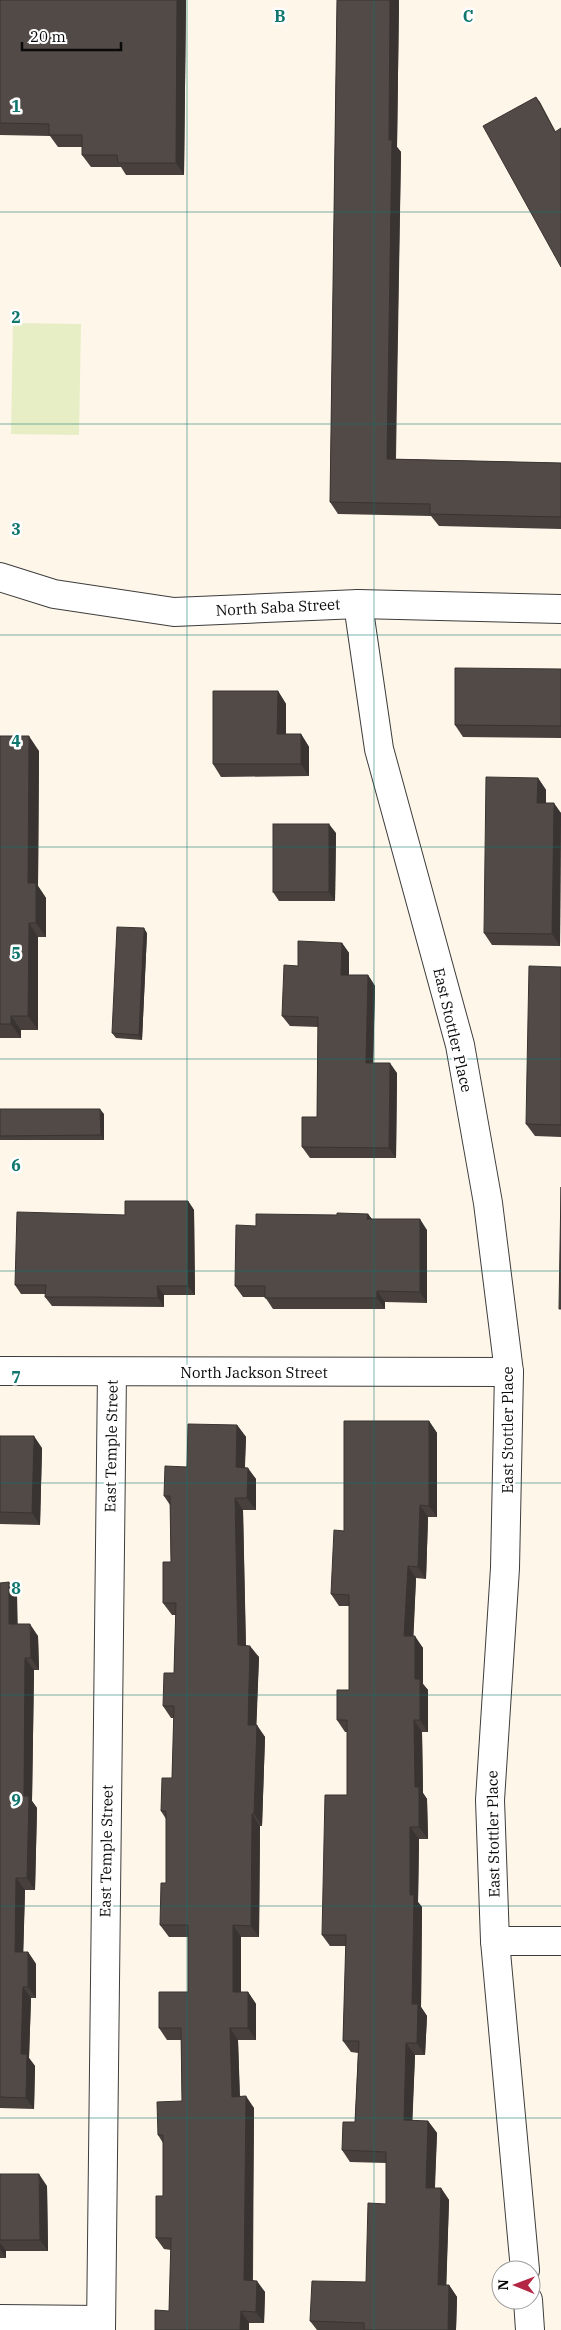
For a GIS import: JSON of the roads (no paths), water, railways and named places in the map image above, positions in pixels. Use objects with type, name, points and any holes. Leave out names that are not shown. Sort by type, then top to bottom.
[{"type":"street","name":"North Saba Street","points":[[0,577],[54,594],[174,612],[358,604],[561,609]]},
{"type":"street","name":"East Stottler Place","points":[[358,604],[379,749],[460,1045],[488,1203],[509,1372],[505,1568],[490,1800],[495,1941],[524,2260]]},
{"type":"street","name":"North Jackson Street","points":[[0,1371],[509,1372]]},
{"type":"street","name":"East Temple Street","points":[[101,2325],[112,1372]]},
{"type":"street","points":[[495,1941],[561,1940]]},
{"type":"street","points":[[529,2310],[530,2330]]},
{"type":"street","points":[[0,2319],[101,2325]]}]
